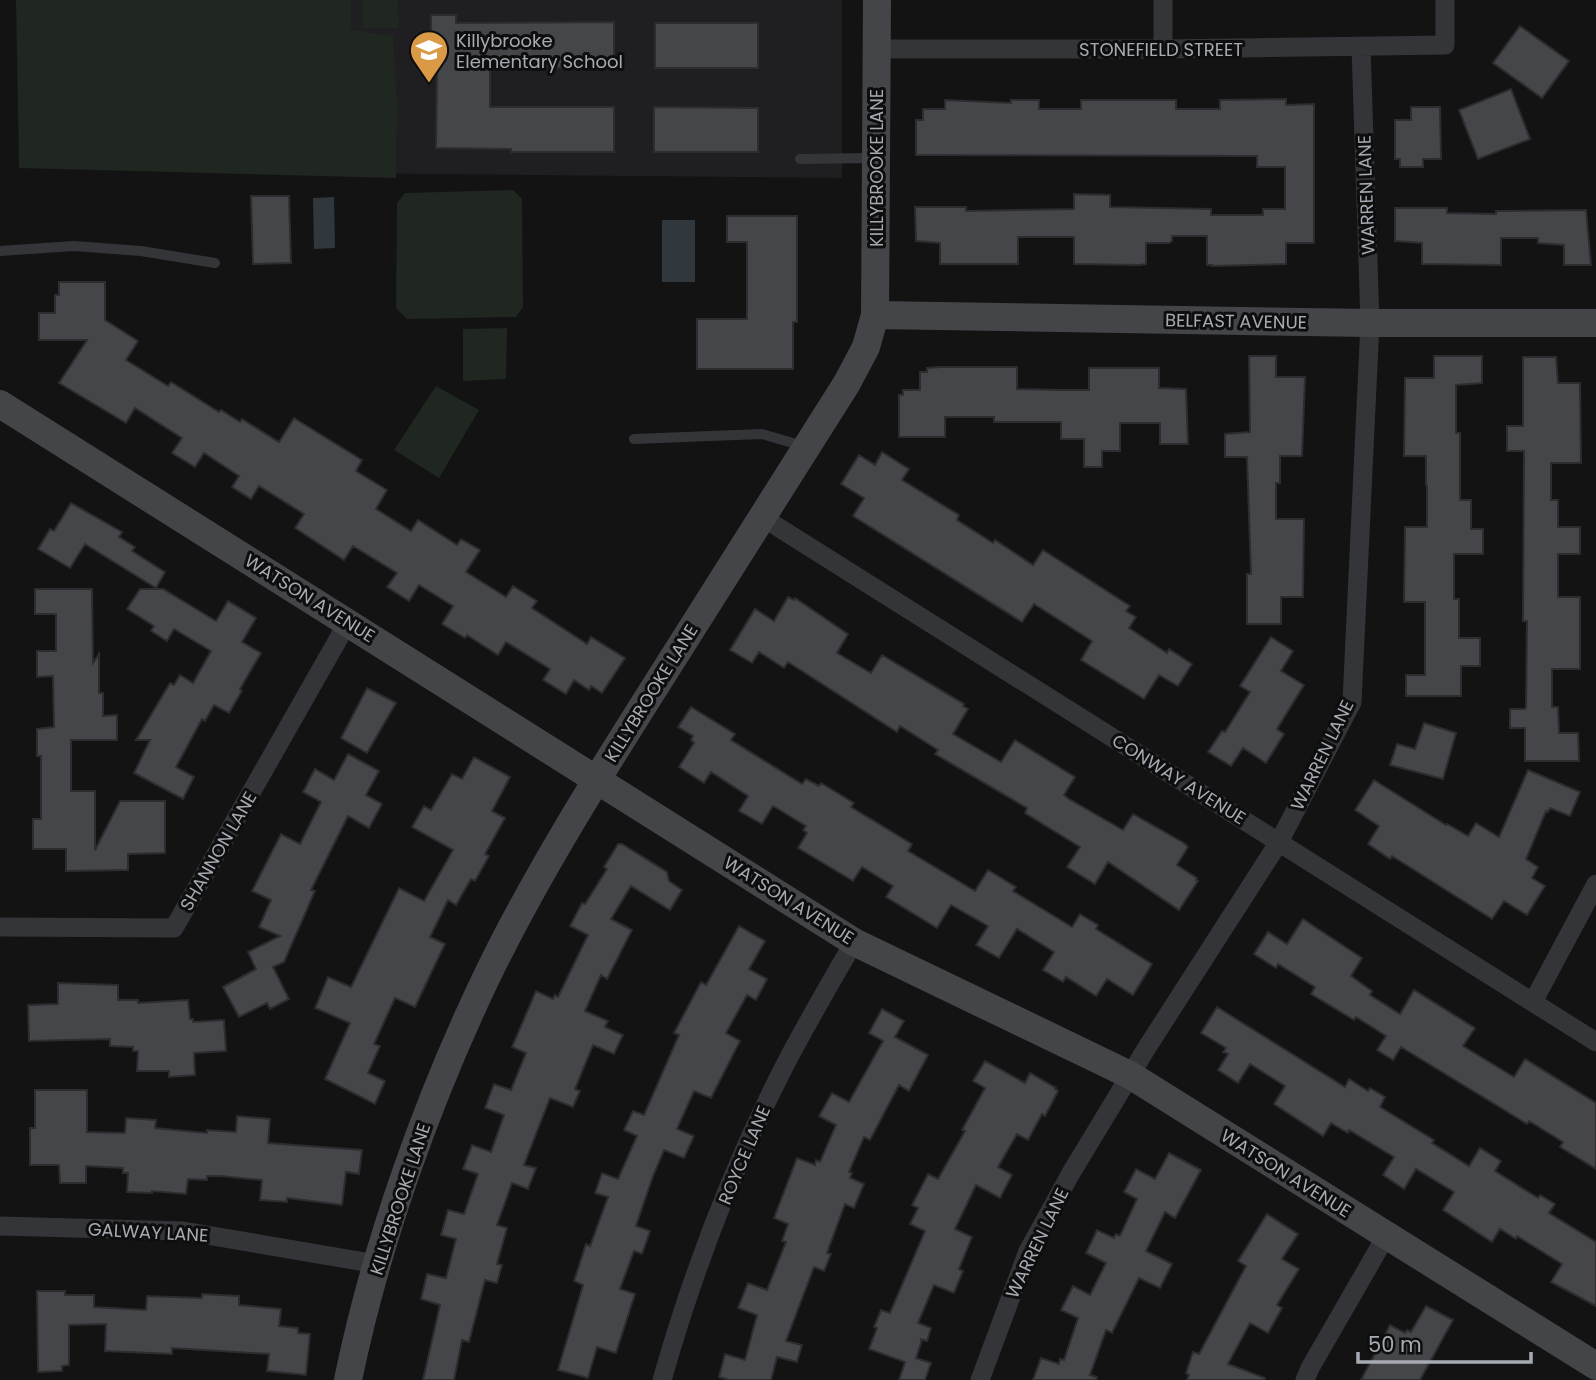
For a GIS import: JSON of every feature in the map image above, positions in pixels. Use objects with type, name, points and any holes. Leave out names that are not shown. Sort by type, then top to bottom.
[{"type":"street","name":"KILLYBROOKE LANE","points":[[348,1380],[377,1264],[417,1142],[459,1037],[488,974],[533,887],[596,780],[847,383],[866,347],[875,315],[877,0]]},
{"type":"street","points":[[1163,0],[1163,49]]},
{"type":"street","name":"STONEFIELD STREET","points":[[877,49],[1445,45],[1445,0]]},
{"type":"street","name":"WARREN LANE","points":[[979,1380],[1028,1251],[1130,1075],[1279,842],[1352,702],[1370,323],[1361,47]]},
{"type":"street","name":"BELFAST AVENUE","points":[[875,315],[1370,323],[1596,323]]},
{"type":"street","name":"WATSON AVENUE","points":[[0,404],[855,942],[1130,1075],[1596,1366]]},
{"type":"street","name":"CONWAY AVENUE","points":[[762,517],[1596,1042]]},
{"type":"street","name":"SHANNON LANE","points":[[0,927],[174,928],[348,622]]},
{"type":"street","points":[[1532,1002],[1596,884]]},
{"type":"street","name":"ROYCE LANE","points":[[662,1380],[705,1246],[761,1115],[786,1063],[855,942]]},
{"type":"street","name":"GALWAY LANE","points":[[0,1227],[183,1231],[377,1264]]},
{"type":"street","points":[[1305,1380],[1386,1236]]},
{"type":"lane","points":[[800,159],[876,158]]},
{"type":"lane","points":[[0,251],[74,246],[141,251],[215,263]]},
{"type":"lane","points":[[634,439],[762,434],[807,447]]},
{"type":"shaded area","name":"Killybrooke Elementary School","points":[[16,0],[842,0],[842,178],[247,172]]},
{"type":"shaded area","points":[[16,0],[351,0],[351,30],[393,36],[397,104],[396,178],[19,168]]},
{"type":"shaded area","points":[[363,0],[398,0],[399,28],[363,28]]},
{"type":"shaded area","points":[[513,190],[522,199],[523,307],[516,317],[407,319],[396,308],[397,203],[405,193]]},
{"type":"shaded area","points":[[334,197],[335,248],[314,249],[313,198]]},
{"type":"shaded area","points":[[662,220],[695,220],[695,282],[662,282]]},
{"type":"shaded area","points":[[507,328],[506,379],[463,381],[463,329]]},
{"type":"shaded area","points":[[436,386],[479,410],[439,478],[394,450]]},
{"type":"building","points":[[431,15],[456,15],[456,23],[614,22],[614,68],[490,67],[490,107],[614,107],[614,152],[511,152],[511,149],[436,148],[437,65],[431,65]]},
{"type":"building","points":[[655,23],[758,23],[758,68],[655,68]]},
{"type":"building","points":[[1520,26],[1569,61],[1542,98],[1493,63]]},
{"type":"building","points":[[1511,89],[1530,139],[1478,159],[1459,110]]},
{"type":"building","points":[[1286,99],[1286,105],[1314,104],[1314,243],[1286,243],[1286,264],[1207,265],[1207,236],[1172,236],[1169,243],[1146,243],[1146,264],[1140,265],[1074,264],[1074,237],[1018,237],[1018,264],[940,264],[940,243],[916,241],[915,207],[966,207],[966,211],[1074,209],[1074,194],[1110,195],[1110,207],[1211,209],[1211,215],[1263,215],[1263,209],[1285,209],[1285,167],[1257,167],[1257,156],[916,155],[916,120],[923,120],[923,109],[945,109],[945,100],[1011,103],[1011,100],[1039,100],[1039,109],[1081,109],[1081,100],[1176,100],[1176,109],[1220,109],[1220,100]]},
{"type":"building","points":[[654,107],[758,108],[758,152],[654,152]]},
{"type":"building","points":[[1411,107],[1440,107],[1441,159],[1423,159],[1423,167],[1400,167],[1400,159],[1395,159],[1395,120],[1411,120]]},
{"type":"building","points":[[251,196],[289,196],[291,263],[253,264]]},
{"type":"building","points":[[1395,208],[1447,208],[1447,213],[1496,214],[1496,211],[1586,210],[1591,265],[1564,265],[1564,245],[1538,243],[1538,238],[1501,238],[1501,265],[1422,264],[1422,243],[1395,241]]},
{"type":"building","points":[[727,216],[797,216],[797,322],[793,322],[793,369],[697,369],[697,319],[747,319],[747,242],[727,242]]},
{"type":"building","points":[[59,282],[105,282],[105,320],[138,341],[126,360],[168,386],[171,382],[219,412],[221,410],[240,422],[242,419],[279,442],[294,418],[362,460],[356,471],[387,490],[376,509],[411,531],[418,520],[457,545],[461,539],[480,550],[466,572],[506,597],[513,586],[537,601],[532,608],[587,644],[591,637],[625,658],[602,693],[591,686],[589,690],[574,680],[566,694],[543,680],[550,669],[506,642],[498,655],[467,635],[465,638],[442,624],[453,606],[419,585],[409,601],[387,587],[397,573],[353,546],[344,560],[295,528],[304,514],[259,486],[251,499],[232,487],[239,476],[204,453],[195,467],[172,453],[182,438],[135,408],[126,423],[59,383],[87,340],[39,340],[39,313],[55,313],[55,295],[59,295]]},
{"type":"building","points":[[1249,356],[1276,356],[1276,377],[1305,377],[1302,456],[1280,456],[1280,483],[1276,483],[1276,519],[1304,519],[1303,597],[1281,597],[1281,624],[1247,624],[1247,574],[1251,574],[1247,457],[1225,457],[1225,434],[1250,432]]},
{"type":"building","points":[[1434,356],[1482,356],[1482,383],[1456,385],[1456,433],[1460,433],[1460,500],[1471,500],[1471,529],[1483,529],[1483,554],[1454,554],[1454,599],[1459,599],[1459,638],[1480,638],[1480,666],[1461,666],[1461,696],[1406,696],[1406,675],[1425,675],[1425,602],[1404,602],[1405,527],[1427,527],[1427,485],[1426,456],[1404,456],[1405,378],[1434,378]]},
{"type":"building","points":[[1523,357],[1556,357],[1558,383],[1580,383],[1581,463],[1551,463],[1551,500],[1558,500],[1558,527],[1580,527],[1580,554],[1558,554],[1558,597],[1580,597],[1580,669],[1552,669],[1552,707],[1558,707],[1559,733],[1578,733],[1579,761],[1525,761],[1525,728],[1510,728],[1510,709],[1526,707],[1527,621],[1523,621],[1524,451],[1507,451],[1507,426],[1523,426]]},
{"type":"building","points":[[1017,367],[1017,389],[1062,390],[1089,390],[1089,368],[1159,368],[1159,388],[1186,389],[1188,444],[1160,444],[1160,423],[1120,423],[1120,451],[1102,451],[1102,467],[1084,467],[1084,439],[1061,439],[1061,422],[994,422],[994,417],[945,417],[945,437],[899,437],[899,395],[903,395],[903,390],[920,390],[920,372],[927,372],[927,368]]},
{"type":"building","points":[[882,452],[909,469],[902,480],[959,515],[957,520],[993,543],[995,540],[1033,565],[1043,550],[1130,606],[1126,611],[1136,617],[1129,628],[1167,653],[1169,649],[1192,664],[1178,686],[1159,675],[1144,699],[1081,660],[1092,641],[1034,604],[1022,622],[853,516],[864,498],[841,484],[859,455],[875,465]]},
{"type":"building","points":[[71,503],[122,532],[119,537],[135,547],[132,551],[165,572],[156,588],[85,544],[70,568],[38,549],[50,529],[54,531]]},
{"type":"building","points":[[35,589],[92,589],[93,663],[99,654],[99,693],[103,693],[103,716],[117,715],[117,740],[71,740],[71,791],[95,791],[95,850],[120,801],[165,801],[165,853],[128,854],[128,870],[66,871],[66,849],[33,849],[33,819],[41,819],[41,756],[37,756],[37,729],[54,727],[53,676],[37,677],[37,651],[56,651],[56,614],[35,614]]},
{"type":"building","points":[[140,589],[163,589],[216,621],[228,601],[256,618],[242,642],[261,653],[240,689],[242,691],[229,713],[214,705],[205,721],[202,719],[176,767],[194,777],[183,799],[134,773],[150,740],[136,740],[170,683],[174,685],[180,675],[193,683],[211,651],[174,629],[167,641],[151,631],[154,626],[127,609]]},
{"type":"building","points":[[788,597],[794,600],[795,598],[848,634],[837,653],[871,673],[882,655],[964,704],[968,709],[953,734],[1001,762],[1015,740],[1075,777],[1064,795],[1069,799],[1123,830],[1133,814],[1184,843],[1188,847],[1177,865],[1198,881],[1179,910],[1108,862],[1095,884],[1067,867],[1080,847],[1025,813],[1027,808],[935,754],[938,750],[900,726],[897,732],[788,662],[784,668],[759,652],[752,663],[730,650],[755,609],[774,621]]},
{"type":"building","points":[[1271,637],[1293,651],[1281,671],[1304,685],[1277,729],[1284,734],[1266,763],[1243,748],[1231,766],[1208,752],[1222,731],[1225,732],[1250,692],[1240,686]]},
{"type":"building","points":[[367,688],[396,703],[367,753],[341,738]]},
{"type":"building","points":[[691,707],[735,734],[731,740],[802,784],[806,779],[819,786],[821,783],[854,803],[851,807],[912,844],[908,851],[975,891],[988,870],[1016,887],[1013,891],[1072,927],[1080,914],[1098,925],[1096,929],[1152,964],[1133,995],[1107,979],[1096,996],[1066,977],[1063,982],[1043,970],[1054,952],[1017,929],[999,958],[976,945],[988,926],[951,905],[937,928],[886,897],[893,886],[862,867],[853,881],[798,848],[807,833],[803,830],[806,826],[773,806],[762,824],[739,811],[748,796],[711,772],[704,783],[679,767],[694,743],[691,740],[693,736],[678,727]]},
{"type":"building","points":[[1424,723],[1456,733],[1443,779],[1390,765],[1397,744],[1415,749]]},
{"type":"building","points":[[348,754],[379,771],[366,795],[382,804],[369,828],[348,816],[311,890],[315,891],[284,962],[273,967],[289,999],[270,1009],[267,1003],[239,1017],[223,987],[256,969],[248,952],[280,936],[259,927],[271,900],[252,891],[281,834],[300,844],[321,802],[303,792],[315,769],[334,780]]},
{"type":"building","points":[[474,757],[510,777],[492,811],[505,818],[485,854],[489,856],[475,881],[471,879],[456,905],[448,900],[430,937],[445,944],[415,1007],[395,998],[374,1044],[380,1046],[368,1073],[385,1081],[375,1104],[325,1079],[350,1023],[315,1008],[328,977],[351,987],[399,888],[424,901],[453,850],[412,827],[424,806],[431,810],[452,774],[462,779]]},
{"type":"building","points":[[1528,770],[1580,792],[1570,816],[1550,808],[1546,811],[1526,859],[1538,867],[1532,878],[1545,886],[1527,915],[1504,901],[1492,919],[1392,856],[1390,859],[1368,844],[1379,826],[1355,810],[1374,780],[1468,836],[1476,823],[1499,837]]},
{"type":"building","points":[[618,844],[667,872],[669,881],[682,890],[670,910],[631,886],[611,919],[632,930],[607,979],[601,975],[585,1011],[608,1021],[605,1027],[623,1035],[614,1054],[593,1045],[575,1089],[580,1091],[573,1107],[550,1098],[524,1165],[536,1168],[528,1189],[512,1183],[497,1225],[507,1228],[497,1264],[502,1265],[497,1283],[485,1280],[469,1342],[462,1340],[454,1380],[423,1380],[440,1305],[421,1299],[427,1274],[446,1278],[456,1239],[441,1235],[448,1210],[464,1214],[478,1174],[463,1169],[472,1145],[491,1152],[504,1115],[485,1108],[494,1084],[511,1090],[526,1053],[512,1047],[536,991],[553,999],[555,995],[558,997],[588,935],[570,926],[582,903],[585,904],[607,869],[604,867]]},
{"type":"building","points":[[1303,919],[1362,958],[1351,976],[1372,991],[1370,995],[1400,1014],[1414,990],[1475,1028],[1463,1046],[1514,1077],[1525,1059],[1596,1103],[1596,1169],[1560,1147],[1563,1142],[1529,1121],[1527,1124],[1401,1047],[1393,1060],[1377,1050],[1386,1036],[1311,994],[1315,987],[1278,964],[1276,968],[1254,954],[1268,932],[1287,944]]},
{"type":"building","points":[[739,926],[765,941],[749,969],[767,979],[756,1000],[747,995],[726,1033],[740,1041],[711,1098],[694,1091],[677,1129],[694,1136],[684,1158],[664,1150],[653,1176],[636,1226],[650,1231],[642,1254],[634,1251],[620,1289],[635,1294],[616,1353],[597,1347],[588,1378],[558,1370],[583,1285],[574,1281],[586,1244],[590,1246],[608,1197],[595,1193],[602,1173],[618,1179],[637,1136],[624,1130],[633,1111],[644,1115],[679,1035],[674,1033],[701,982],[706,985]]},
{"type":"building","points":[[58,983],[118,985],[118,1000],[138,1000],[138,1003],[188,1000],[190,1019],[193,1019],[193,1022],[224,1020],[226,1051],[194,1053],[195,1075],[169,1077],[169,1071],[137,1071],[138,1051],[133,1051],[133,1047],[110,1046],[110,1039],[29,1041],[28,1005],[58,1004]]},
{"type":"building","points":[[1217,1007],[1345,1087],[1349,1079],[1368,1091],[1370,1088],[1385,1097],[1380,1107],[1434,1140],[1432,1143],[1469,1166],[1480,1148],[1501,1161],[1495,1171],[1538,1198],[1540,1195],[1555,1204],[1549,1213],[1596,1242],[1596,1306],[1551,1282],[1562,1264],[1517,1236],[1516,1239],[1500,1229],[1492,1242],[1443,1210],[1454,1192],[1416,1169],[1404,1189],[1383,1175],[1394,1157],[1349,1130],[1348,1133],[1331,1123],[1323,1136],[1274,1104],[1285,1086],[1250,1064],[1238,1083],[1218,1070],[1228,1054],[1223,1052],[1226,1048],[1201,1033]]},
{"type":"building","points":[[882,1009],[904,1021],[895,1037],[928,1055],[909,1091],[899,1085],[870,1140],[864,1137],[849,1172],[852,1173],[850,1178],[864,1184],[854,1208],[845,1204],[827,1253],[831,1254],[824,1271],[814,1267],[786,1341],[802,1345],[797,1362],[777,1357],[771,1380],[729,1380],[719,1377],[725,1354],[745,1360],[757,1315],[738,1308],[748,1283],[767,1290],[786,1242],[782,1241],[788,1224],[774,1218],[797,1158],[815,1165],[816,1160],[820,1162],[836,1125],[819,1116],[832,1093],[849,1102],[883,1041],[869,1033]]},
{"type":"building","points":[[985,1061],[1025,1083],[1030,1073],[1058,1091],[1028,1140],[1017,1134],[998,1167],[1012,1175],[1000,1198],[976,1185],[955,1229],[972,1237],[959,1269],[963,1271],[954,1293],[934,1285],[918,1323],[931,1328],[927,1341],[920,1339],[922,1340],[916,1358],[931,1363],[925,1380],[899,1380],[905,1362],[869,1349],[877,1328],[874,1327],[881,1310],[890,1313],[925,1231],[910,1224],[918,1208],[912,1205],[928,1174],[938,1179],[965,1131],[962,1130],[985,1088],[973,1081]]},
{"type":"building","points":[[35,1090],[87,1090],[87,1132],[125,1133],[126,1118],[156,1120],[155,1128],[207,1133],[207,1130],[236,1132],[237,1116],[270,1119],[268,1143],[362,1150],[359,1174],[346,1172],[342,1205],[287,1198],[287,1202],[260,1200],[262,1180],[220,1176],[207,1176],[207,1180],[188,1179],[186,1194],[127,1192],[128,1173],[123,1173],[123,1168],[86,1166],[86,1183],[60,1183],[59,1165],[30,1165],[30,1128],[35,1128]]},
{"type":"building","points":[[1169,1153],[1201,1170],[1175,1218],[1165,1212],[1146,1251],[1172,1264],[1160,1288],[1139,1278],[1112,1333],[1106,1330],[1090,1375],[1097,1377],[1096,1380],[1033,1380],[1041,1358],[1059,1364],[1060,1359],[1064,1360],[1078,1318],[1061,1310],[1073,1286],[1090,1295],[1106,1263],[1086,1253],[1097,1230],[1114,1238],[1116,1234],[1120,1236],[1137,1199],[1124,1192],[1136,1169],[1155,1179]]},
{"type":"building","points":[[1267,1214],[1298,1234],[1282,1259],[1299,1269],[1277,1305],[1282,1308],[1268,1333],[1250,1323],[1228,1364],[1265,1378],[1187,1380],[1189,1375],[1186,1373],[1193,1352],[1199,1354],[1246,1266],[1238,1261]]},
{"type":"building","points":[[37,1291],[94,1295],[94,1307],[146,1310],[147,1296],[202,1298],[202,1294],[239,1296],[239,1305],[281,1309],[279,1326],[298,1328],[298,1333],[310,1334],[306,1375],[267,1371],[269,1354],[172,1348],[172,1354],[105,1351],[106,1324],[69,1325],[69,1365],[62,1366],[62,1371],[38,1372]]},
{"type":"building","points":[[1426,1306],[1453,1320],[1420,1380],[1361,1380],[1390,1325],[1405,1333],[1407,1330],[1411,1332]]},
{"type":"place","name":"Killybrooke Elementary School","points":[[429,84]]}]
